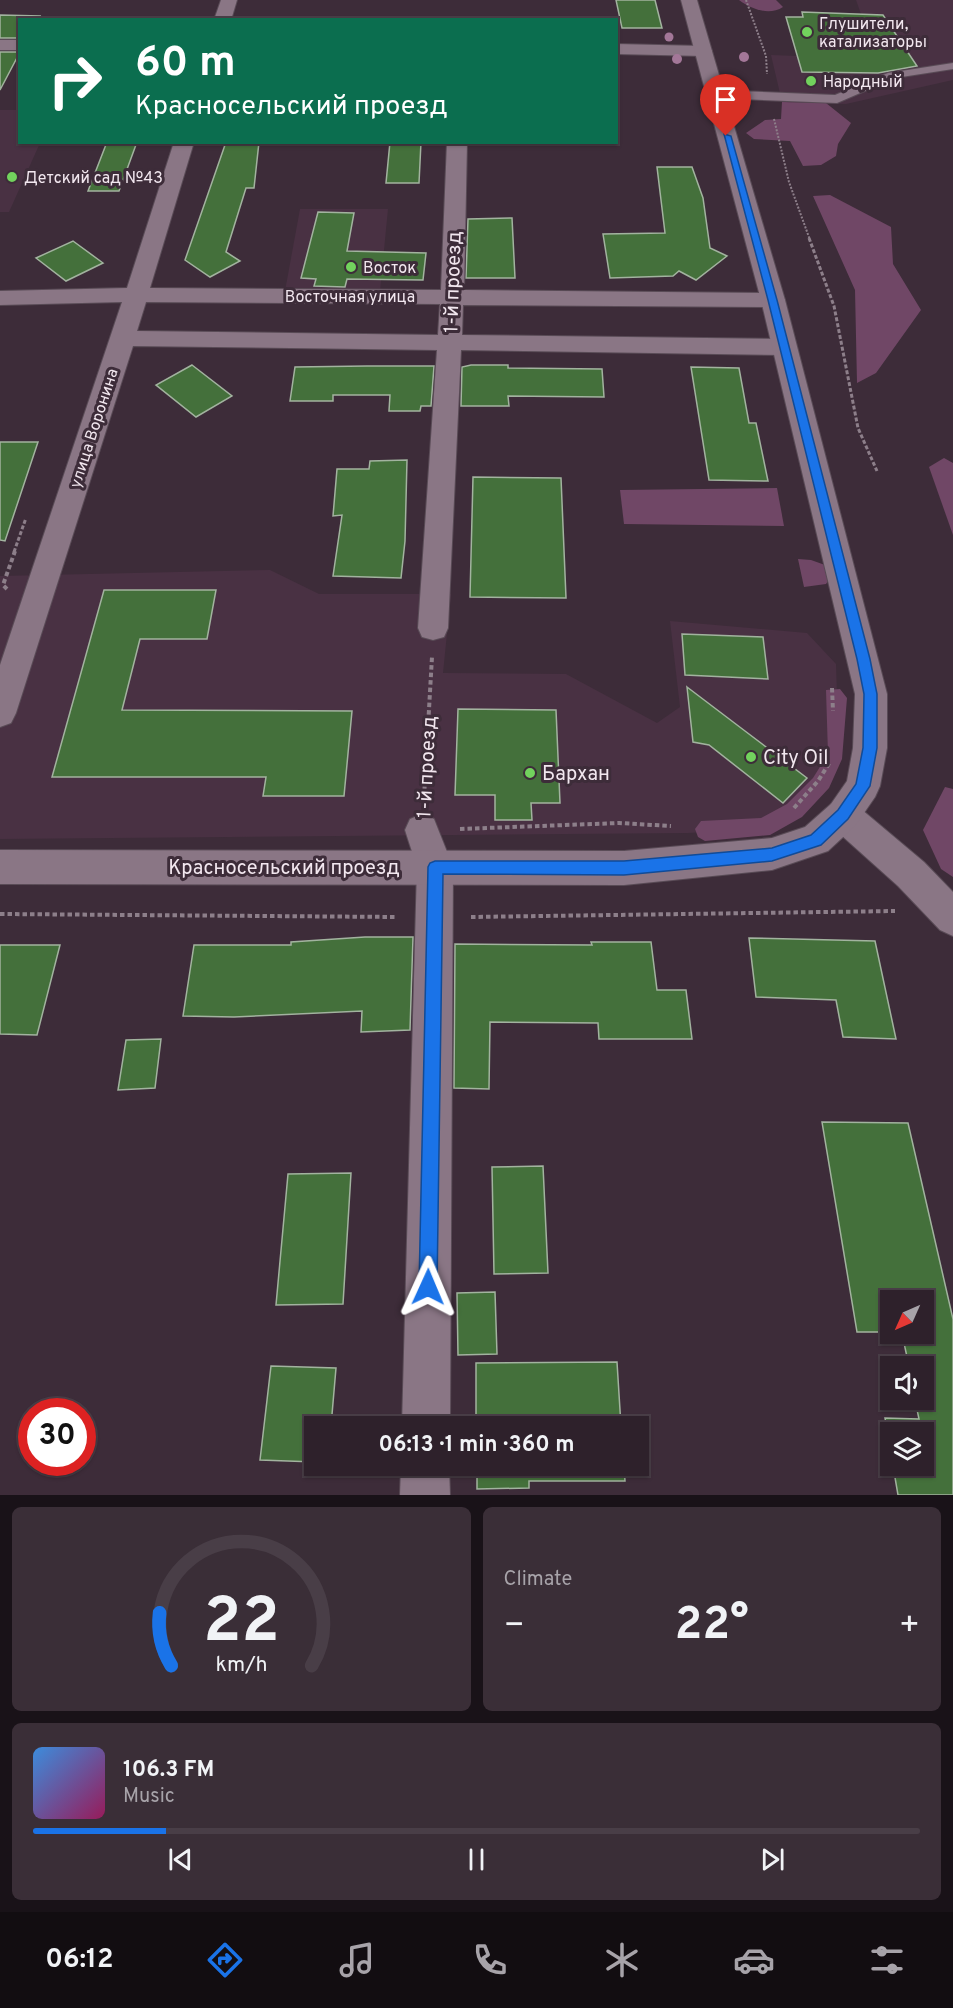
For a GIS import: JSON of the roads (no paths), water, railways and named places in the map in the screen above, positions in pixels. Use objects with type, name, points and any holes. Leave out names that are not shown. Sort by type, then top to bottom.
[{"type":"street","points":[[223,18],[229,0]]},
{"type":"street","name":"Красносельский проезд","points":[[0,867],[624,868],[772,854],[816,840],[843,815],[863,786],[870,748],[871,694],[773,300],[689,0]]},
{"type":"street","points":[[0,45],[18,45]]},
{"type":"street","points":[[618,49],[703,51]]},
{"type":"street","name":"улица Воронина","points":[[0,712],[123,338],[183,144]]},
{"type":"street","name":"1-й проезд","points":[[433,628],[452,297],[457,144]]},
{"type":"street","name":"Восточная улица","points":[[0,298],[136,295],[773,300]]},
{"type":"street","points":[[123,338],[784,347]]},
{"type":"street","points":[[843,815],[911,874],[953,918]]},
{"type":"street","name":"1-й проезд","points":[[422,830],[435,867],[426,1416]]},
{"type":"street","points":[[425,1476],[425,1495]]},
{"type":"lane","points":[[715,94],[837,99],[892,75],[953,66]]},
{"type":"place","name":"Глушители, катализаторы","points":[[807,32]]},
{"type":"place","name":"Народный","points":[[811,81]]},
{"type":"place","name":"Детский сад №43","points":[[12,177]]},
{"type":"place","name":"Восток","points":[[351,267]]},
{"type":"place","name":"City Oil","points":[[751,757]]},
{"type":"place","name":"Бархан","points":[[530,773]]}]
